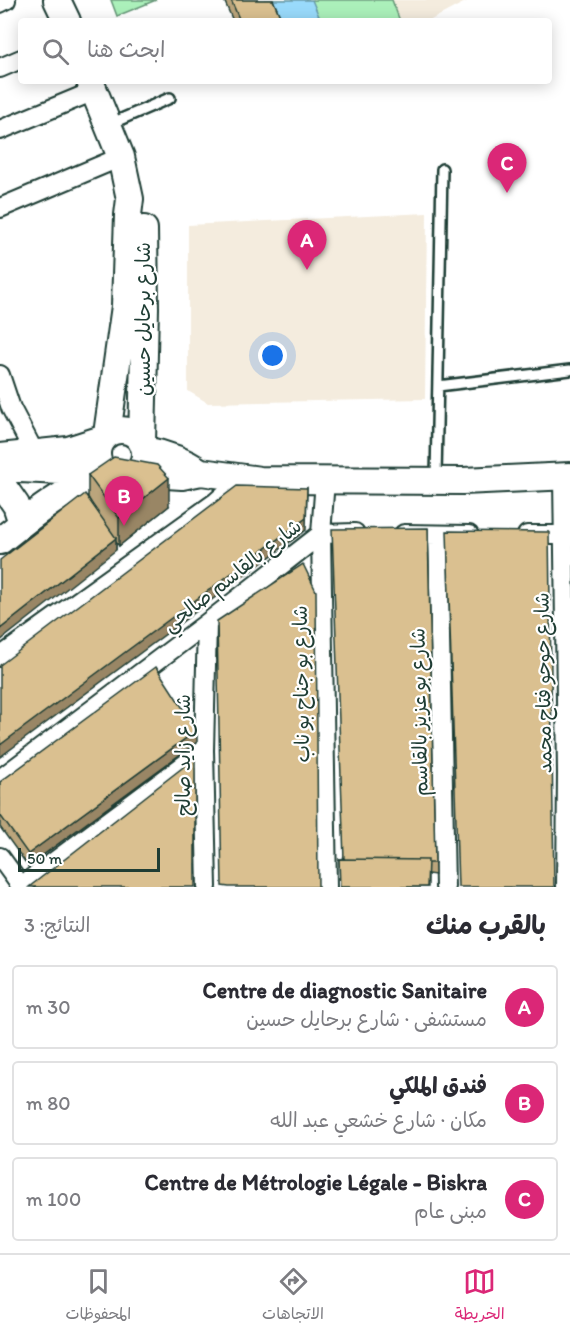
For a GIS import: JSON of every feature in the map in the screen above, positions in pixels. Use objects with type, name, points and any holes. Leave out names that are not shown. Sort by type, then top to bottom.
[{"type":"street","points":[[0,3],[6,0]]},
{"type":"street","points":[[0,68],[18,60]]},
{"type":"street","points":[[0,130],[92,86]]},
{"type":"street","name":"شارع برحايل حسين","points":[[92,86],[121,157],[130,200],[125,306],[104,437]]},
{"type":"street","points":[[0,208],[121,157]]},
{"type":"street","name":"شارع برحايل حسين","points":[[130,200],[142,214],[144,236],[145,354],[141,455]]},
{"type":"street","points":[[0,375],[6,408],[34,452]]},
{"type":"street","points":[[0,457],[68,450],[122,430],[131,432],[141,455],[182,476],[201,472],[260,480],[436,481],[566,477]]},
{"type":"street","points":[[104,437],[97,453],[104,470]]},
{"type":"street","points":[[0,468],[61,471],[104,470],[120,478],[141,455]]},
{"type":"street","points":[[0,542],[22,523],[104,470]]},
{"type":"street","name":"شارع حوحو فتاح محمد","points":[[566,477],[569,773],[566,887]]},
{"type":"street","points":[[0,657],[216,502],[243,478]]},
{"type":"street","name":"شارع بو جناح بو ناب","points":[[325,480],[321,534],[327,887]]},
{"type":"street","points":[[0,482],[16,505],[22,523]]},
{"type":"street","name":"شارع بالقاسم صالحي","points":[[0,779],[321,534],[483,535]]},
{"type":"street","name":"شارع بو عزيز بالقاسم","points":[[438,535],[445,887]]},
{"type":"street","points":[[506,535],[567,535]]},
{"type":"street","name":"شارع زايد صالح","points":[[207,623],[204,750],[207,887]]},
{"type":"street","points":[[0,857],[20,886],[204,750]]},
{"type":"lane","points":[[108,125],[170,98]]},
{"type":"lane","points":[[436,481],[442,169]]},
{"type":"lane","points":[[438,386],[570,370]]},
{"type":"shaded area","points":[[392,0],[469,0],[435,18],[399,18]]},
{"type":"shaded area","points":[[427,213],[425,399],[208,403],[188,391],[188,225]]},
{"type":"green space","points":[[111,0],[156,0],[117,16]]},
{"type":"green space","points":[[266,0],[392,0],[399,18],[274,18]]},
{"type":"water","points":[[272,0],[312,0],[320,18],[280,18]]},
{"type":"building","points":[[231,0],[273,0],[281,18],[239,18]]},
{"type":"building","points":[[114,457],[157,465],[169,478],[119,518],[88,475]]},
{"type":"building","points":[[237,486],[307,488],[306,518],[0,745],[0,665]]},
{"type":"building","points":[[85,494],[116,538],[0,629],[0,560]]},
{"type":"building","points":[[428,528],[435,863],[428,863],[428,860],[344,859],[332,529]]},
{"type":"building","points":[[447,531],[549,532],[554,887],[458,887]]},
{"type":"building","points":[[303,564],[316,591],[318,887],[222,886],[217,621]]},
{"type":"building","points":[[156,667],[197,730],[28,854],[0,815],[0,782]]},
{"type":"building","points":[[195,758],[195,887],[29,887]]},
{"type":"building","points":[[339,859],[428,860],[427,887],[340,887]]},
{"type":"place","name":"Centre de Métrologie Légale - Biskra","points":[[507,193]]},
{"type":"place","name":"Centre de diagnostic Sanitaire","points":[[307,270]]},
{"type":"place","name":"فندق الملكي","points":[[124,526]]}]
